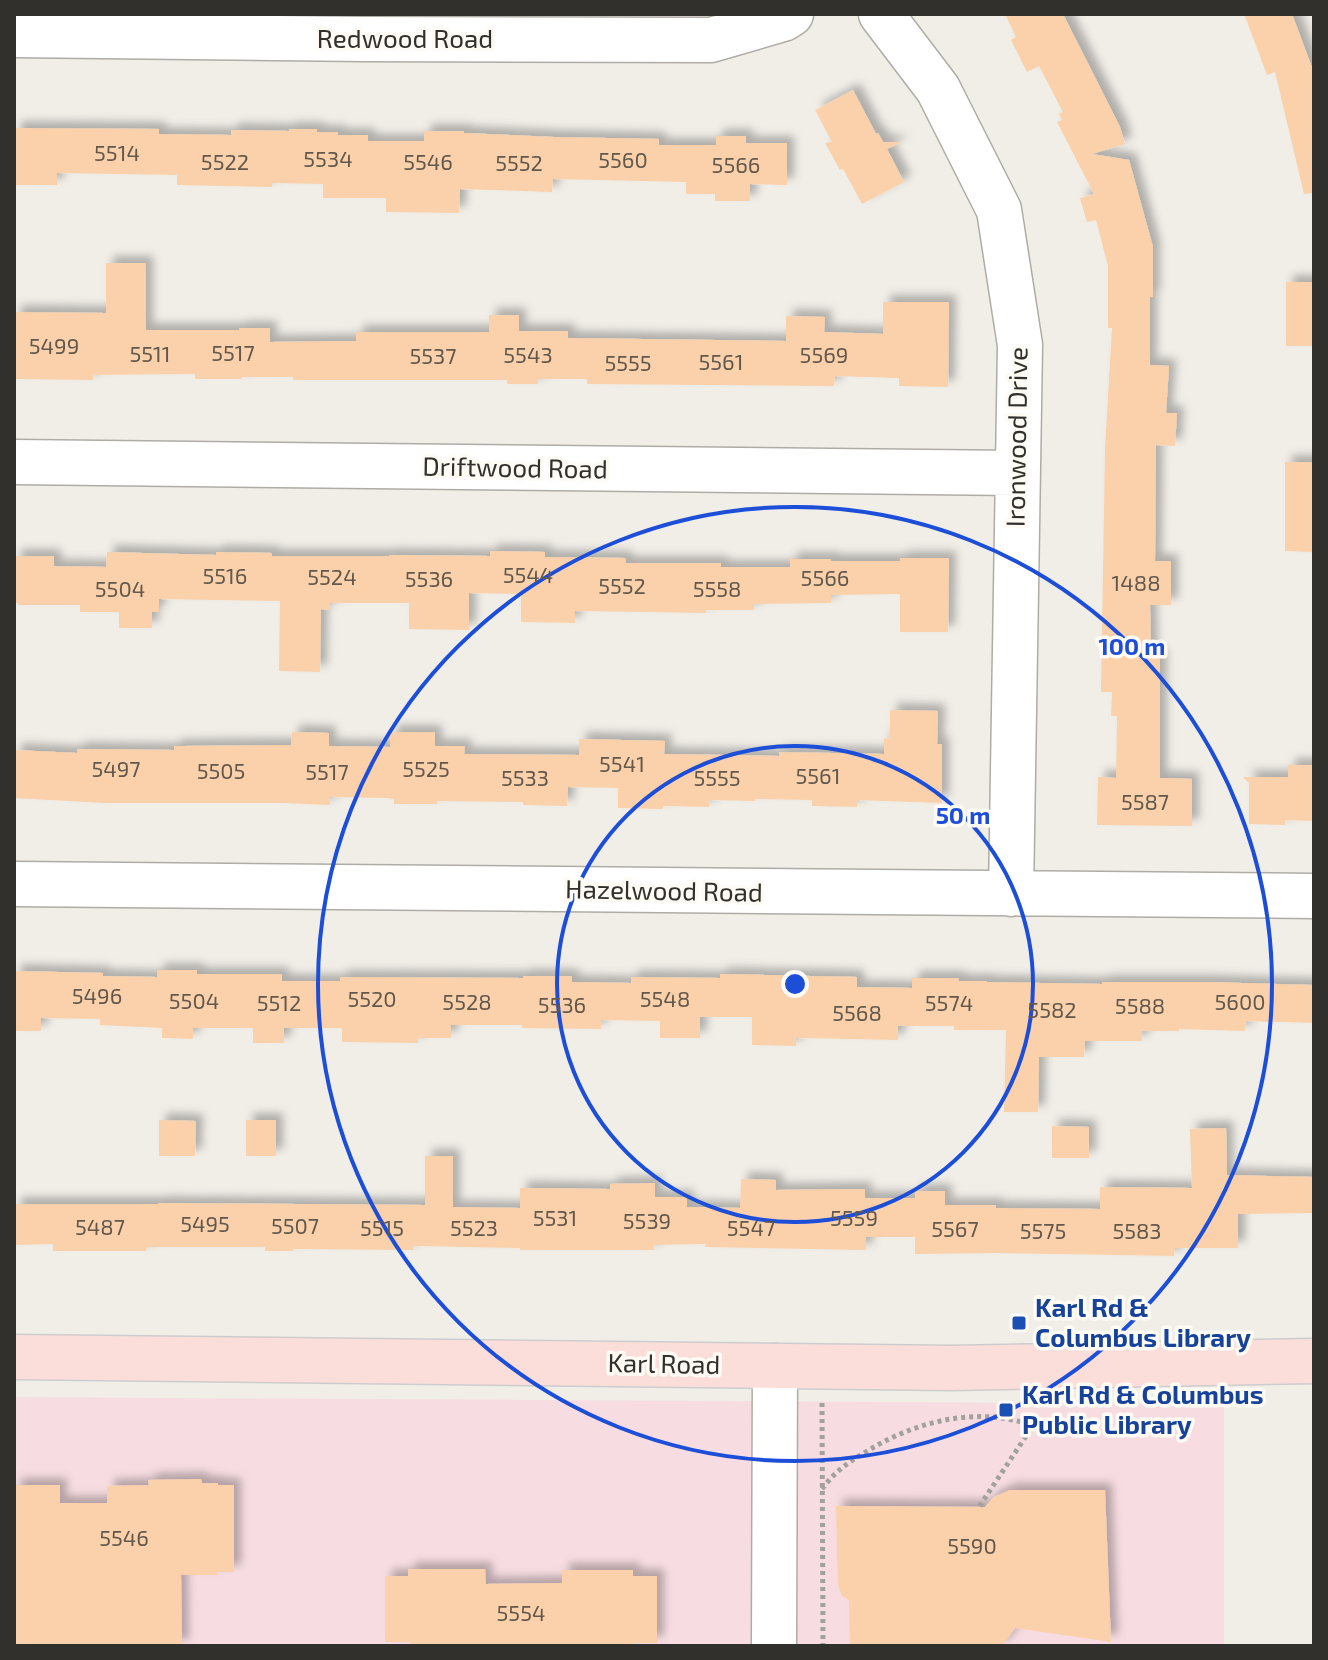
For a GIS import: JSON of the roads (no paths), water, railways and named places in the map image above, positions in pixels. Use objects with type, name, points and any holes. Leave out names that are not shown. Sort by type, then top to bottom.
[{"type":"main road","name":"Karl Road","points":[[14,1357],[952,1368],[1314,1361]]},
{"type":"street","name":"Redwood Road","points":[[14,35],[711,40],[791,14]]},
{"type":"street","name":"Ironwood Drive","points":[[881,14],[938,89],[999,210],[1020,345],[1011,894]]},
{"type":"street","name":"Driftwood Road","points":[[14,462],[1016,473]]},
{"type":"street","name":"Hazelwood Road","points":[[14,884],[1314,896]]},
{"type":"street","points":[[774,1646],[775,1366]]},
{"type":"place","name":"Karl Rd & Columbus Library","points":[[1019,1323]]},
{"type":"place","name":"Karl Rd & Columbus Public Library","points":[[1006,1410]]}]
